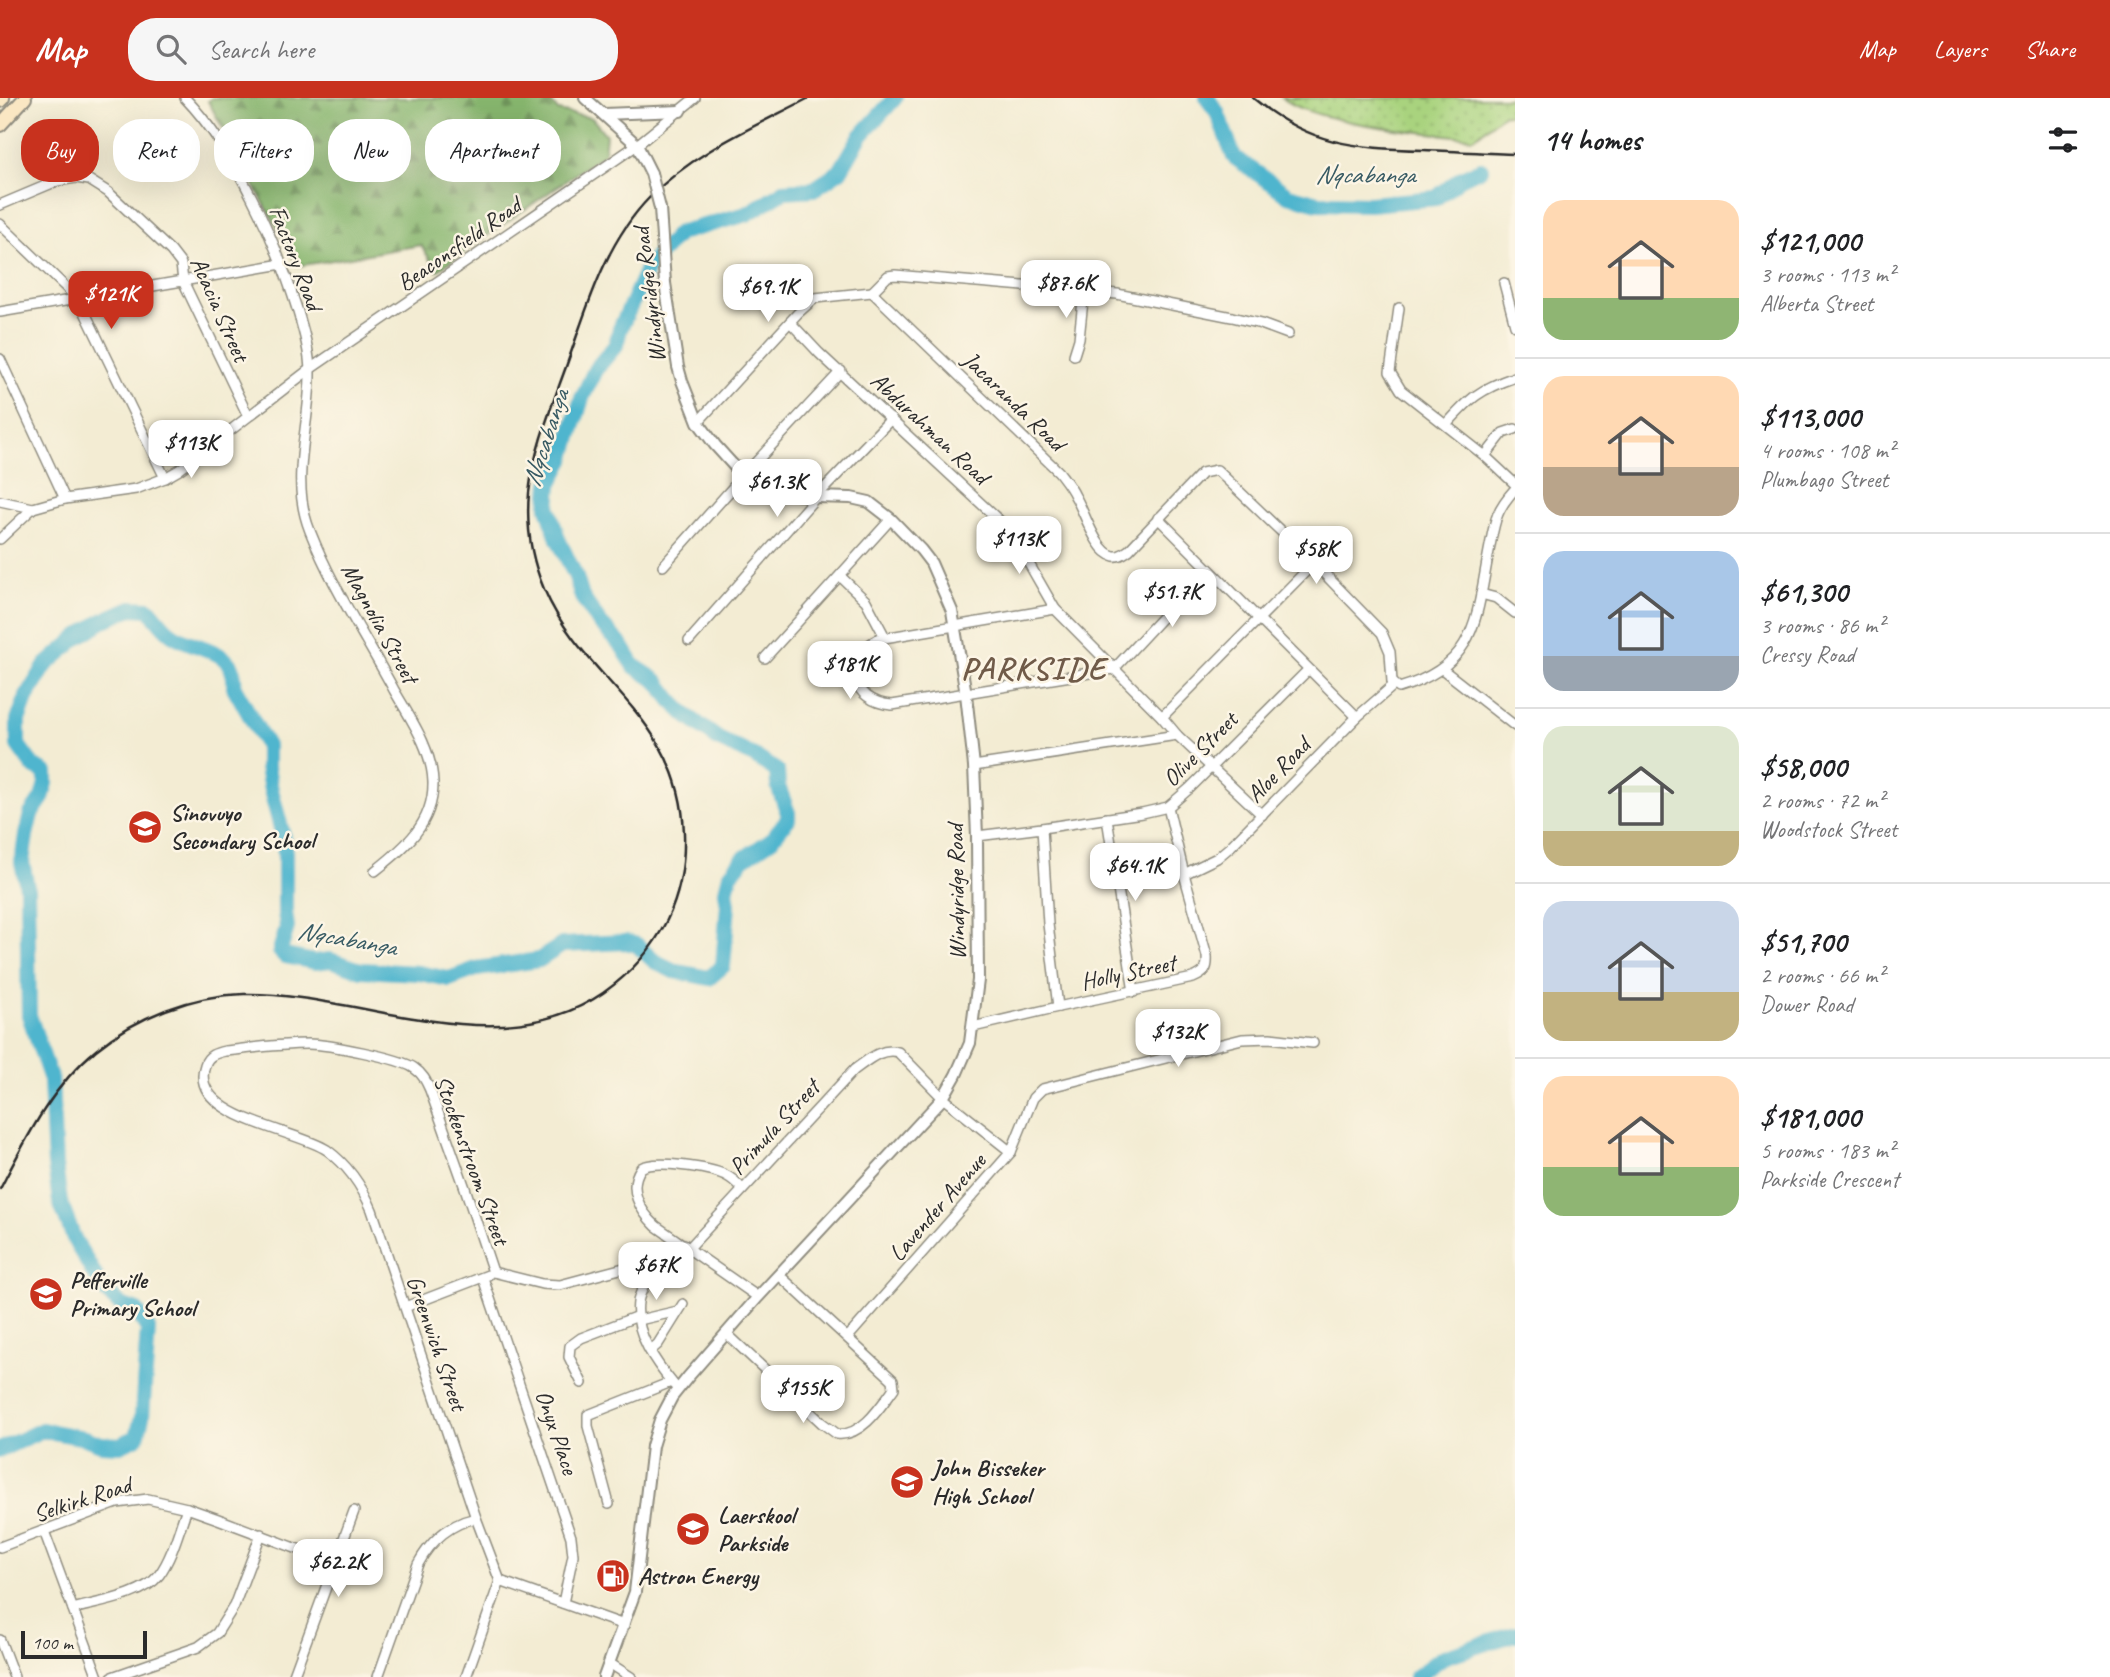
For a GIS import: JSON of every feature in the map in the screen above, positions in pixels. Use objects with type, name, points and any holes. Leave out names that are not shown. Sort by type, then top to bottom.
[{"type":"main road","points":[[0,125],[25,98]]},
{"type":"street","name":"Factory Road","points":[[185,98],[228,155],[255,205],[282,264],[302,324],[310,369]]},
{"type":"street","points":[[585,98],[637,145]]},
{"type":"street","name":"Beaconsfield Road","points":[[33,508],[65,499],[136,489],[166,478],[189,464],[310,369],[637,145],[695,98]]},
{"type":"street","points":[[604,114],[680,111]]},
{"type":"street","name":"Windyridge Road","points":[[604,1677],[633,1601],[652,1446],[675,1386],[727,1334],[758,1297],[943,1098],[965,1054],[973,1027],[978,980],[974,766],[966,694],[952,611],[931,563],[908,535],[869,502],[789,493],[762,485],[743,476],[698,422],[678,367],[665,283],[660,208],[651,173],[637,145]]},
{"type":"street","name":"Acacia Street","points":[[0,205],[57,181],[76,178],[89,180],[108,192],[171,251],[181,264],[183,281],[248,416]]},
{"type":"street","points":[[0,224],[79,300],[166,478]]},
{"type":"street","points":[[0,312],[282,264]]},
{"type":"street","points":[[698,422],[815,298],[872,292],[888,276],[1133,297],[1262,324],[1288,334]]},
{"type":"street","points":[[1504,283],[1515,325]]},
{"type":"street","points":[[1074,355],[1079,339],[1084,291]]},
{"type":"street","name":"Jacaranda Road","points":[[872,292],[1059,472],[1075,494],[1096,540],[1108,554],[1119,555],[1129,550],[1158,518]]},
{"type":"street","points":[[1399,308],[1390,372],[1401,390],[1485,456],[1515,486],[1501,504],[1496,517],[1471,633],[1442,669],[1515,726]]},
{"type":"street","name":"Abdurahman Road","points":[[790,322],[1003,524],[1013,536],[1055,609],[1177,735],[1262,815]]},
{"type":"street","points":[[0,359],[65,499]]},
{"type":"street","name":"Magnolia Street","points":[[310,369],[310,393],[300,472],[304,511],[330,574],[427,752],[433,780],[430,806],[418,831],[404,848],[375,871]]},
{"type":"street","points":[[663,566],[841,372]]},
{"type":"street","points":[[1446,425],[1479,391],[1515,377]]},
{"type":"street","points":[[689,641],[816,497],[891,419]]},
{"type":"street","points":[[1485,456],[1503,433],[1515,429]]},
{"type":"street","points":[[1357,717],[1307,670],[1158,518],[1202,473],[1217,470],[1223,474],[1382,633],[1390,652],[1396,686]]},
{"type":"street","points":[[0,501],[33,508]]},
{"type":"street","points":[[0,539],[33,508]]},
{"type":"street","points":[[765,658],[891,519]]},
{"type":"street","points":[[1162,717],[1314,563]]},
{"type":"street","points":[[1055,609],[886,637],[868,644],[858,655],[854,670],[857,684],[867,697],[881,704],[892,705],[1114,668],[1208,569]]},
{"type":"street","points":[[840,576],[866,601],[886,637]]},
{"type":"street","points":[[1481,594],[1496,598],[1515,613]]},
{"type":"street","name":"Aloe Road","points":[[1184,874],[1217,858],[1230,848],[1357,717],[1396,686],[1442,669]]},
{"type":"street","name":"Olive Street","points":[[976,835],[1042,828],[1168,807],[1307,670]]},
{"type":"street","points":[[974,766],[1177,735]]},
{"type":"street","name":"Holly Street","points":[[973,1027],[1193,978],[1207,969],[1207,956],[1168,807]]},
{"type":"street","points":[[1107,818],[1133,992]]},
{"type":"street","points":[[1042,828],[1048,924],[1058,1007]]},
{"type":"street","name":"Lavender Avenue","points":[[848,1337],[1010,1152],[1038,1092],[1049,1086],[1242,1039],[1270,1038],[1313,1043]]},
{"type":"street","name":"Stockenstroom Street","points":[[215,1100],[205,1088],[203,1073],[208,1057],[225,1051],[312,1044],[383,1058],[415,1068],[426,1080],[492,1272]]},
{"type":"street","name":"Primula Street","points":[[687,1246],[854,1070],[877,1054],[898,1052],[943,1098]]},
{"type":"street","points":[[943,1098],[1010,1152]]},
{"type":"street","name":"Greenwich Street","points":[[215,1100],[233,1114],[326,1149],[358,1180],[372,1210],[476,1518],[500,1581]]},
{"type":"street","points":[[742,1189],[731,1178],[704,1169],[652,1164],[641,1168],[635,1186],[641,1209],[656,1226],[758,1297]]},
{"type":"street","points":[[405,1307],[483,1278],[492,1272],[542,1284],[560,1285],[635,1265],[687,1246]]},
{"type":"street","points":[[609,1504],[588,1426],[588,1415],[675,1386],[650,1351],[642,1334],[638,1303],[646,1277],[646,1260]]},
{"type":"street","points":[[727,1334],[837,1434],[851,1434],[860,1428],[885,1400],[894,1388],[893,1380],[779,1275]]},
{"type":"street","name":"Onyx Place","points":[[483,1278],[571,1537],[573,1555],[563,1603]]},
{"type":"street","points":[[582,1383],[569,1357],[570,1346],[581,1338],[639,1318],[681,1308],[658,1344],[650,1351]]},
{"type":"street","name":"Selkirk Road","points":[[0,1548],[127,1501],[148,1499],[187,1508],[335,1563]]},
{"type":"street","points":[[73,1609],[150,1584],[164,1566],[187,1508]]},
{"type":"street","points":[[293,1677],[354,1511]]},
{"type":"street","points":[[378,1677],[424,1552],[436,1538],[454,1525],[476,1518]]},
{"type":"street","points":[[44,1531],[98,1677]]},
{"type":"street","points":[[112,1677],[198,1647],[217,1633],[234,1606],[261,1534]]},
{"type":"street","points":[[466,1677],[500,1581],[624,1625]]},
{"type":"street","points":[[0,1640],[14,1677]]},
{"type":"street","points":[[609,1663],[631,1677]]},
{"type":"green space","points":[[212,98],[548,98],[558,111],[592,118],[606,135],[604,154],[437,271],[421,245],[298,266],[252,182],[314,182],[314,119],[218,119],[208,101]]},
{"type":"green space","points":[[1282,98],[1515,98],[1515,115],[1504,114],[1474,138],[1346,121],[1320,115]]},
{"type":"waterway","name":"Nqcabanga","points":[[0,1450],[42,1430],[85,1438],[101,1444],[120,1445],[137,1437],[142,1417],[148,1329],[137,1311],[121,1305],[103,1289],[75,1241],[60,1202],[55,1165],[51,1080],[29,1015],[27,887],[22,862],[31,814],[42,798],[46,773],[33,766],[18,745],[18,720],[27,696],[46,665],[78,637],[104,620],[131,608],[149,609],[172,634],[214,652],[229,664],[234,687],[267,746],[267,767],[285,853],[287,927],[280,951],[285,956],[315,962],[330,960],[361,970],[419,973],[449,979],[476,969],[539,960],[562,945],[626,942],[637,945],[654,961],[674,971],[709,978],[723,966],[728,905],[726,891],[730,875],[743,859],[771,840],[788,819],[778,786],[777,771],[754,756],[718,739],[686,715],[657,681],[634,666],[622,646],[600,623],[582,597],[548,507],[550,484],[563,460],[582,398],[595,370],[616,345],[620,329],[649,265],[679,233],[747,214],[784,191],[814,189],[840,171],[860,137],[895,98]]},
{"type":"waterway","name":"Nqcabanga","points":[[1207,98],[1217,112],[1234,157],[1288,195],[1318,203],[1370,204],[1436,198],[1460,179],[1481,169]]},
{"type":"waterway","points":[[1416,1677],[1443,1657],[1515,1634]]},
{"type":"railway","points":[[0,1189],[41,1115],[80,1065],[129,1027],[185,1003],[224,995],[288,996],[427,1020],[473,1025],[518,1024],[562,1014],[603,993],[622,978],[647,951],[667,920],[681,878],[684,833],[678,792],[666,758],[648,729],[561,622],[544,589],[529,530],[531,476],[544,427],[591,297],[610,254],[634,215],[667,181],[705,154],[809,98]]},
{"type":"railway","points":[[1253,98],[1294,126],[1333,141],[1376,148],[1515,154]]},
{"type":"place","name":"Sinovuyo Secondary School","points":[[145,827]]},
{"type":"place","name":"Pefferville Primary School","points":[[46,1294]]},
{"type":"place","name":"John Bisseker High School","points":[[907,1482]]},
{"type":"place","name":"Laerskool Parkside","points":[[693,1529]]},
{"type":"place","name":"Astron Energy","points":[[613,1576]]},
{"type":"district","name":"PARKSIDE","points":[[1034,668]]}]
